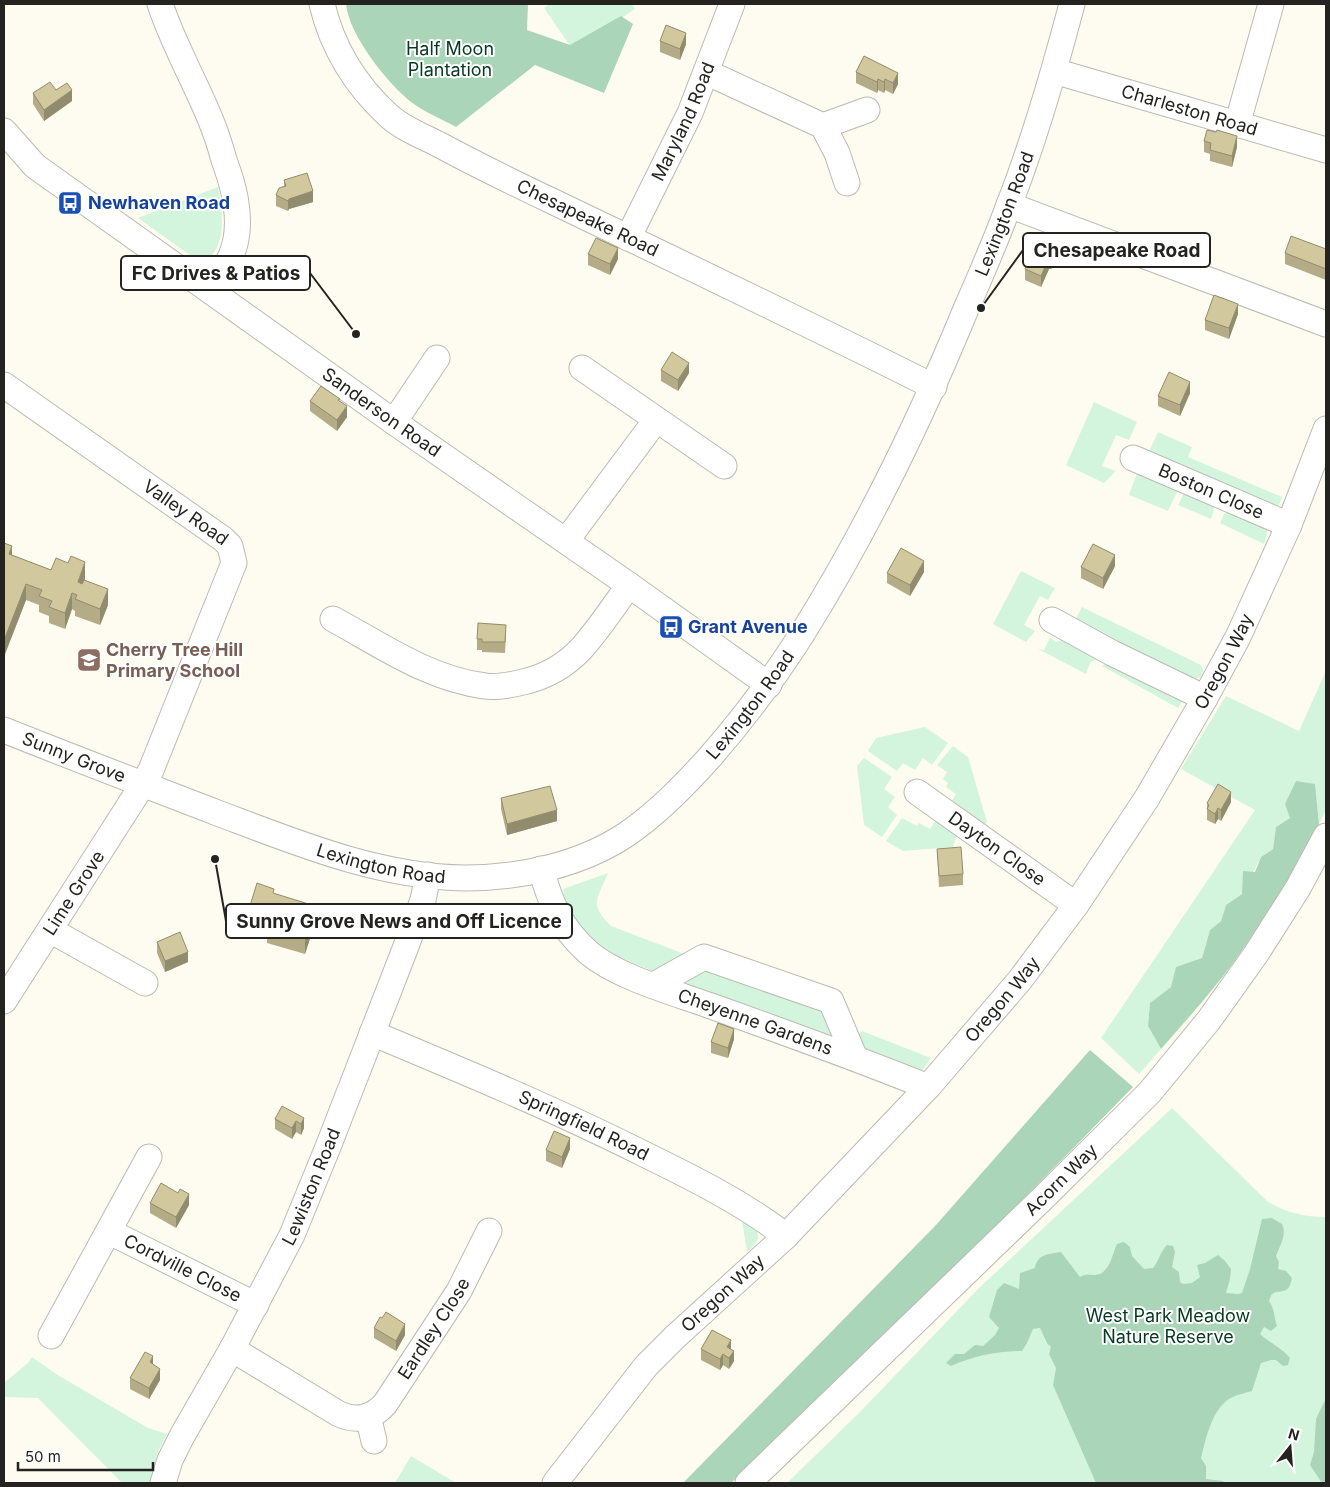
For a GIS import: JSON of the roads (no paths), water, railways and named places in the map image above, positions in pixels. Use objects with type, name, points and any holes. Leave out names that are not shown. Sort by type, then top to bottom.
[{"type":"street","points":[[160,4],[176,46],[210,118],[234,192],[237,222],[235,245],[211,290]]},
{"type":"street","name":"Chesapeake Road","points":[[322,4],[326,22],[350,71],[390,117],[499,176],[934,387]]},
{"type":"street","name":"Maryland Road","points":[[628,238],[690,113],[732,4]]},
{"type":"street","name":"Lexington Road","points":[[143,784],[279,836],[343,857],[428,875],[464,878],[503,876],[541,869],[591,853],[612,843],[644,822],[672,798],[699,770],[769,685],[852,552],[934,387],[1009,205],[1034,137],[1072,4]]},
{"type":"street","points":[[1237,125],[1272,4]]},
{"type":"street","name":"Charleston Road","points":[[1054,71],[1326,150]]},
{"type":"street","points":[[706,72],[822,126],[837,153],[847,183]]},
{"type":"street","points":[[822,126],[866,110]]},
{"type":"street","name":"Sanderson Road","points":[[4,131],[35,166],[394,422],[769,685]]},
{"type":"street","points":[[1009,205],[1326,324]]},
{"type":"street","points":[[394,422],[437,358]]},
{"type":"street","points":[[582,368],[724,466]]},
{"type":"street","name":"Valley Road","points":[[4,385],[223,540],[230,546],[233,554],[234,563],[232,571],[151,770],[143,784]]},
{"type":"street","points":[[566,541],[656,420]]},
{"type":"street","name":"Oregon Way","points":[[555,1483],[651,1361],[786,1236],[928,1087],[1020,980],[1076,905],[1147,798],[1205,698],[1249,614],[1289,525],[1326,429]]},
{"type":"street","name":"Boston Close","points":[[1133,458],[1289,525]]},
{"type":"street","points":[[333,619],[428,671],[487,687],[511,685],[538,679],[555,670],[580,650],[629,585]]},
{"type":"street","points":[[1052,620],[1112,653],[1205,698]]},
{"type":"street","name":"Sunny Grove","points":[[4,730],[143,784]]},
{"type":"street","name":"Lime Grove","points":[[4,1001],[143,784]]},
{"type":"street","name":"Dayton Close","points":[[917,792],[1076,905]]},
{"type":"street","name":"Acorn Way","points":[[748,1483],[1150,1092],[1210,1020],[1256,954],[1298,888],[1326,836]]},
{"type":"street","name":"Cheyenne Gardens","points":[[541,869],[548,895],[558,917],[574,939],[600,961],[654,985],[855,1058],[928,1087]]},
{"type":"street","name":"Lewiston Road","points":[[163,1483],[170,1460],[182,1436],[232,1349],[289,1242],[328,1148],[423,900],[428,875]]},
{"type":"street","points":[[50,930],[145,983]]},
{"type":"street","name":"Cheyenne Gardens","points":[[654,985],[704,957],[831,1001],[855,1058]]},
{"type":"street","name":"Springfield Road","points":[[372,1033],[619,1141],[712,1188],[786,1236]]},
{"type":"street","name":"Cordville Close","points":[[63,1327],[149,1157]]},
{"type":"street","name":"Eardley Close","points":[[368,1416],[380,1410],[385,1404],[460,1292],[489,1231]]},
{"type":"street","name":"Cordville Close","points":[[110,1232],[256,1305]]},
{"type":"street","points":[[232,1349],[339,1414],[352,1419],[368,1416],[374,1441]]},
{"type":"place","name":"Newhaven Road","points":[[70,203]]},
{"type":"place","name":"Chesapeake Road","points":[[981,308]]},
{"type":"place","name":"FC Drives & Patios","points":[[356,334]]},
{"type":"place","name":"Grant Avenue","points":[[671,627]]},
{"type":"place","name":"Cherry Tree Hill Primary School","points":[[89,660]]},
{"type":"place","name":"Sunny Grove News and Off Licence","points":[[215,859]]},
{"type":"park label","name":"Half Moon Plantation","points":[[450,59]]},
{"type":"park label","name":"West Park Meadow Nature Reserve","points":[[1168,1326]]}]
